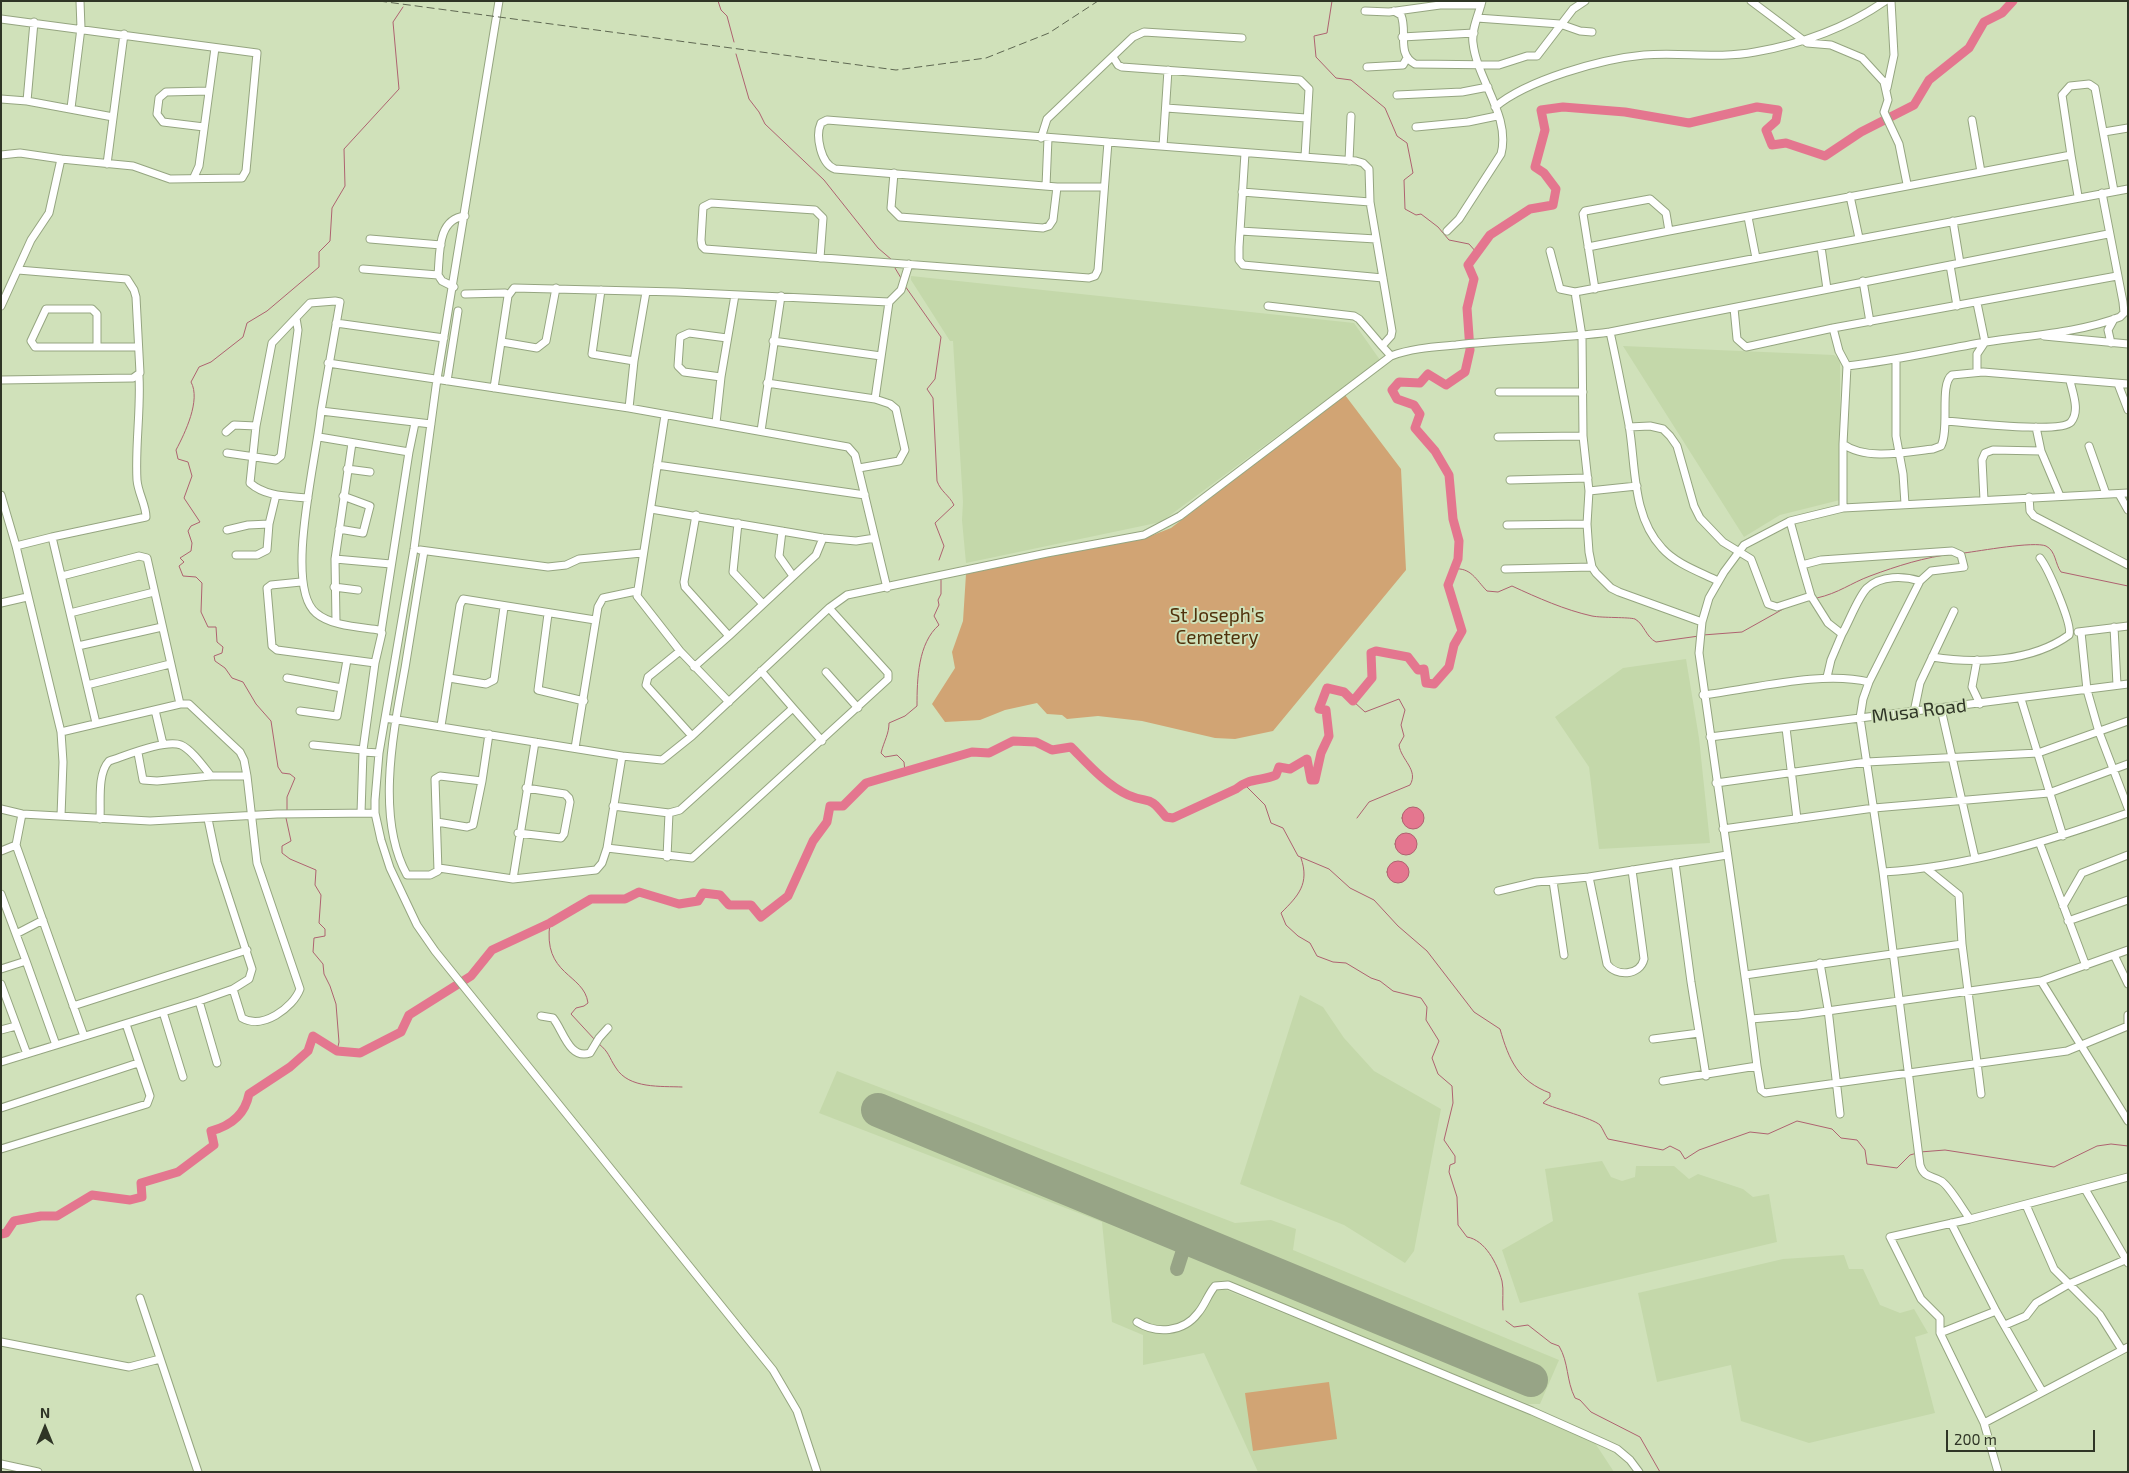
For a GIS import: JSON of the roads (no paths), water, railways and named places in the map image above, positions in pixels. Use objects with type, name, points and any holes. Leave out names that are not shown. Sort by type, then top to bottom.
[{"type":"street","points":[[71,108],[80,28],[80,1]]},
{"type":"street","points":[[499,1],[454,287],[437,379],[414,550],[379,752],[375,813],[381,840],[403,899],[417,925],[470,996],[773,1370],[797,1411],[818,1472]]},
{"type":"street","points":[[1367,67],[1415,64],[1499,65],[1527,56],[1537,56],[1573,9],[1585,1]]},
{"type":"street","points":[[1751,1],[1812,45],[1831,45],[1858,56],[1882,78],[1887,90]]},
{"type":"street","points":[[1495,107],[1522,89],[1573,70],[1605,63],[1643,55],[1730,55],[1754,52],[1804,40],[1851,22],[1885,1]]},
{"type":"street","points":[[1891,1],[1894,55],[1887,84],[1888,100],[1884,112],[1899,144],[1907,184]]},
{"type":"street","points":[[1364,11],[1403,12],[1440,5],[1481,3],[1473,42],[1495,107],[1503,139],[1500,154],[1459,219],[1447,231]]},
{"type":"street","points":[[1403,12],[1402,37],[1407,58],[1415,64]]},
{"type":"street","points":[[1,18],[257,53],[244,177],[236,180],[205,177],[194,177],[186,180],[170,179],[141,168],[20,153],[1,155]]},
{"type":"street","points":[[1478,18],[1560,24],[1592,32]]},
{"type":"street","points":[[28,102],[34,22]]},
{"type":"street","points":[[1046,186],[1045,138],[1047,119],[1133,37],[1144,32],[1242,38]]},
{"type":"street","points":[[1402,37],[1474,33]]},
{"type":"street","points":[[107,164],[124,34]]},
{"type":"street","points":[[194,177],[199,166],[215,48]]},
{"type":"street","points":[[1114,57],[1118,65],[1122,67],[1300,80],[1309,89],[1305,157]]},
{"type":"street","points":[[1403,65],[1407,58]]},
{"type":"street","points":[[1163,146],[1168,70]]},
{"type":"street","points":[[2078,196],[2062,100],[2066,88],[2087,84],[2094,86],[2114,191]]},
{"type":"street","points":[[1397,95],[1462,92],[1488,87]]},
{"type":"street","points":[[204,127],[163,122],[157,114],[159,98],[166,92],[209,91]]},
{"type":"street","points":[[1,99],[71,108],[113,117]]},
{"type":"street","points":[[1166,108],[1306,118]]},
{"type":"street","points":[[1349,161],[1351,116]]},
{"type":"street","points":[[1416,127],[1497,116]]},
{"type":"street","points":[[1104,187],[1057,187],[829,167],[824,161],[818,129],[821,123],[827,120],[1305,157],[1363,164],[1369,169],[1370,202],[1392,331],[1391,336],[1382,346]]},
{"type":"street","points":[[1972,120],[1981,172]]},
{"type":"street","points":[[2104,132],[2128,128]]},
{"type":"street","points":[[820,258],[823,218],[815,210],[711,202],[703,207],[701,240],[702,246],[705,249],[820,258],[909,264],[1089,278],[1095,276],[1098,270],[1108,142]]},
{"type":"street","points":[[1245,153],[1239,260],[1243,265],[1383,278]]},
{"type":"street","points":[[1588,247],[1907,184],[2070,155]]},
{"type":"street","points":[[1,306],[4,294],[32,240],[49,213],[60,159]]},
{"type":"street","points":[[199,166],[205,177]]},
{"type":"street","points":[[894,173],[891,208],[900,217],[1043,228],[1049,226],[1053,220],[1057,187]]},
{"type":"street","points":[[1550,251],[1560,289],[1575,292],[2128,188]]},
{"type":"street","points":[[1242,192],[1370,202]]},
{"type":"street","points":[[1847,366],[1896,360],[1986,342],[2036,336],[2114,319],[2123,315],[2125,302],[2108,234],[2102,194]]},
{"type":"street","points":[[1850,196],[1859,238]]},
{"type":"street","points":[[1595,289],[1583,214],[1586,210],[1650,199],[1666,213],[1669,231]]},
{"type":"street","points":[[438,276],[441,245],[447,224],[456,217],[465,216]]},
{"type":"street","points":[[1748,216],[1756,258]]},
{"type":"street","points":[[1953,220],[1960,263]]},
{"type":"street","points":[[1240,231],[1376,239]]},
{"type":"street","points":[[385,718],[622,756],[662,760],[692,736],[829,608],[847,595],[1046,553],[1144,535],[1159,529],[1180,516],[1391,356],[1409,350],[1475,342],[1582,336],[1610,332],[2108,234]]},
{"type":"street","points":[[370,239],[441,245]]},
{"type":"street","points":[[1821,247],[1827,289]]},
{"type":"street","points":[[875,399],[880,356],[890,302],[901,290],[909,264]]},
{"type":"street","points":[[1950,265],[1957,306]]},
{"type":"street","points":[[363,269],[438,276],[454,287]]},
{"type":"street","points":[[16,546],[146,517],[137,483],[136,439],[140,373],[134,290],[126,279],[18,270]]},
{"type":"street","points":[[1734,308],[1737,339],[1746,347],[1833,328],[2117,276]]},
{"type":"street","points":[[1863,282],[1870,322]]},
{"type":"street","points":[[494,388],[511,290],[517,288],[781,296],[890,302]]},
{"type":"street","points":[[502,342],[537,348],[542,346],[546,341],[556,288]]},
{"type":"street","points":[[601,290],[592,354],[634,361]]},
{"type":"street","points":[[628,408],[646,292]]},
{"type":"street","points":[[1575,292],[1582,336],[1583,436],[1590,491],[1587,524],[1588,552],[1592,567],[1611,588],[1702,622]]},
{"type":"street","points":[[465,294],[505,293]]},
{"type":"street","points":[[716,423],[721,377],[735,295]]},
{"type":"street","points":[[761,431],[781,296]]},
{"type":"street","points":[[308,498],[276,495],[263,491],[250,483],[256,426],[272,343],[310,303],[335,301],[340,302],[328,363],[319,437],[300,554],[301,582],[310,608],[323,618],[399,636]]},
{"type":"street","points":[[1976,303],[1986,342]]},
{"type":"street","points":[[1268,306],[1354,316],[1359,319],[1391,356]]},
{"type":"street","points":[[97,346],[97,314],[92,309],[46,309],[30,341],[35,347],[137,347]]},
{"type":"street","points":[[447,381],[458,311]]},
{"type":"street","points":[[227,453],[276,460],[281,456],[298,330],[296,318]]},
{"type":"street","points":[[2111,343],[2108,330],[2114,319]]},
{"type":"street","points":[[336,323],[444,338]]},
{"type":"street","points":[[1833,328],[1839,351],[1847,366],[1843,508]]},
{"type":"street","points":[[1610,332],[1629,427],[1640,506],[1646,523],[1663,550],[1675,559],[1718,581]]},
{"type":"street","points":[[721,377],[684,372],[680,369],[678,366],[680,337],[688,333],[728,338]]},
{"type":"street","points":[[2036,336],[2128,344]]},
{"type":"street","points":[[773,341],[880,356]]},
{"type":"street","points":[[1977,372],[1976,354],[1986,342]]},
{"type":"street","points":[[1896,360],[1896,436],[1903,474],[1905,504]]},
{"type":"street","points":[[328,363],[628,408],[848,447],[855,455],[859,468],[887,588]]},
{"type":"street","points":[[1844,444],[1853,449],[1872,453],[1939,448],[1945,435],[1948,378],[1952,375],[1977,372],[2070,381],[2128,384]]},
{"type":"street","points":[[1,380],[132,378],[139,376]]},
{"type":"street","points":[[1946,420],[2059,428],[2072,422],[2076,406],[2070,381]]},
{"type":"street","points":[[767,383],[875,399],[890,404],[896,409],[905,450],[899,460],[859,468]]},
{"type":"street","points":[[2118,384],[2128,410]]},
{"type":"street","points":[[1499,392],[1582,392]]},
{"type":"street","points":[[321,411],[431,424]]},
{"type":"street","points":[[665,415],[636,591],[639,601],[680,651],[728,702]]},
{"type":"street","points":[[361,812],[362,751],[409,452],[416,423]]},
{"type":"street","points":[[226,432],[234,426],[256,426]]},
{"type":"street","points":[[1629,427],[1650,426],[1664,429],[1670,436],[1677,446],[1694,506],[1700,518],[1723,542],[1751,559],[1765,601],[1771,606],[1777,607],[1813,599]]},
{"type":"street","points":[[2036,427],[2041,451],[2060,496]]},
{"type":"street","points":[[1498,437],[1583,436]]},
{"type":"street","points":[[319,437],[409,452]]},
{"type":"street","points":[[336,622],[334,587],[336,559],[343,496],[352,442]]},
{"type":"street","points":[[2089,446],[2106,494]]},
{"type":"street","points":[[1984,500],[1982,460],[1985,453],[1994,450],[2041,451]]},
{"type":"street","points":[[657,466],[865,495]]},
{"type":"street","points":[[347,468],[370,472]]},
{"type":"street","points":[[1510,480],[1588,478]]},
{"type":"street","points":[[1590,491],[1637,486]]},
{"type":"street","points":[[2128,493],[1843,508],[1790,521],[1752,541],[1738,552],[1709,598],[1700,633],[1703,695],[1761,1090],[1765,1093],[1977,1065],[2066,1051],[2128,1025],[2128,1015]]},
{"type":"street","points":[[2119,494],[2128,510]]},
{"type":"street","points":[[1,495],[16,546],[61,732],[63,762],[60,816]]},
{"type":"street","points":[[236,554],[257,555],[264,552],[269,546],[269,524],[276,495]]},
{"type":"street","points":[[339,529],[363,534],[370,506],[343,496]]},
{"type":"street","points":[[2029,497],[2030,511],[2034,516],[2128,565]]},
{"type":"street","points":[[651,509],[696,515],[823,538],[856,541],[875,538]]},
{"type":"street","points":[[696,515],[684,582],[685,587],[730,636]]},
{"type":"street","points":[[1790,521],[1813,599],[1828,623],[1842,634]]},
{"type":"street","points":[[738,523],[733,572],[763,604]]},
{"type":"street","points":[[227,530],[248,525],[269,524]]},
{"type":"street","points":[[1507,525],[1587,524]]},
{"type":"street","points":[[782,531],[779,556],[793,576]]},
{"type":"street","points":[[52,537],[96,723]]},
{"type":"street","points":[[694,667],[730,636],[816,555],[823,538]]},
{"type":"street","points":[[414,550],[548,567],[566,566],[579,560],[642,554]]},
{"type":"street","points":[[424,551],[389,766],[392,823],[401,865],[407,874],[413,876],[430,875],[436,873],[439,868],[437,777],[482,781]]},
{"type":"street","points":[[1802,565],[1820,560],[1952,551],[1961,555],[1964,567],[1931,571],[1920,581],[1869,682],[1863,699],[1860,718],[1883,872],[1920,1165],[1922,1171],[1929,1178],[1943,1183],[1970,1219]]},
{"type":"street","points":[[62,576],[142,556],[149,562],[154,592],[180,704]]},
{"type":"street","points":[[2040,558],[2053,583],[2070,634]]},
{"type":"street","points":[[336,559],[391,564]]},
{"type":"street","points":[[1505,569],[1592,567]]},
{"type":"street","points":[[1827,677],[1831,660],[1842,634],[1868,588],[1896,577],[1906,576],[1920,581]]},
{"type":"street","points":[[301,582],[271,585],[268,588],[272,646],[278,650],[375,663]]},
{"type":"street","points":[[334,587],[358,590]]},
{"type":"street","points":[[575,748],[598,607],[603,598],[636,591]]},
{"type":"street","points":[[70,613],[154,592]]},
{"type":"street","points":[[1,603],[27,597]]},
{"type":"street","points":[[441,726],[461,601],[467,599],[504,607],[595,620]]},
{"type":"street","points":[[449,678],[486,684],[494,680],[504,607]]},
{"type":"street","points":[[607,848],[667,857],[692,858],[888,679],[889,675],[829,608]]},
{"type":"street","points":[[1914,712],[1920,683],[1954,611]]},
{"type":"street","points":[[548,614],[538,690],[584,701]]},
{"type":"street","points":[[1932,657],[1977,660],[2045,649],[2070,634],[2128,626]]},
{"type":"street","points":[[78,646],[162,627]]},
{"type":"street","points":[[2114,627],[2117,685]]},
{"type":"street","points":[[2081,632],[2087,690],[2099,732],[2128,808]]},
{"type":"street","points":[[680,651],[648,677],[646,685],[692,736]]},
{"type":"street","points":[[300,710],[337,716],[347,660]]},
{"type":"street","points":[[1977,660],[1972,687],[1980,704]]},
{"type":"street","points":[[86,685],[170,664]]},
{"type":"street","points":[[761,671],[822,741]]},
{"type":"street","points":[[826,672],[858,708]]},
{"type":"street","points":[[1703,695],[1827,677],[1869,682]]},
{"type":"street","points":[[287,678],[342,688]]},
{"type":"street","name":"Musa Road","points":[[1710,737],[2128,684]]},
{"type":"street","points":[[2021,699],[2063,836]]},
{"type":"street","points":[[61,732],[180,704],[189,704],[235,746],[244,760],[257,863],[300,990],[289,1007],[267,1019],[249,1020],[242,1018],[232,989]]},
{"type":"street","points":[[613,806],[669,813],[680,810],[793,708]]},
{"type":"street","points":[[1941,709],[1975,858]]},
{"type":"street","points":[[155,710],[163,744]]},
{"type":"street","points":[[1716,783],[1867,762],[2038,752],[2128,721]]},
{"type":"street","points":[[1786,728],[1797,819]]},
{"type":"street","points":[[437,822],[468,827],[473,825],[489,734]]},
{"type":"street","points":[[513,879],[518,833],[534,742]]},
{"type":"street","points":[[100,819],[104,766],[108,761],[163,744],[181,746],[211,776]]},
{"type":"street","points":[[314,745],[379,752]]},
{"type":"street","points":[[138,752],[143,780],[157,781],[211,776],[247,776]]},
{"type":"street","points":[[439,868],[513,879],[596,870],[602,863],[607,848],[622,756]]},
{"type":"street","points":[[1723,830],[1874,808],[2049,793],[2128,764]]},
{"type":"street","points":[[518,833],[561,838],[564,834],[570,802],[570,798],[565,794],[526,788]]},
{"type":"street","points":[[1,809],[22,814],[150,821],[277,814],[375,813]]},
{"type":"street","points":[[1883,872],[1927,870],[2040,844],[2128,812]]},
{"type":"street","points":[[667,857],[669,813]]},
{"type":"street","points":[[22,814],[16,845],[84,1036]]},
{"type":"street","points":[[1,1062],[199,1001],[232,989],[249,979],[252,969],[217,862],[208,819]]},
{"type":"street","points":[[2040,844],[2086,966]]},
{"type":"street","points":[[1,851],[16,845]]},
{"type":"street","points":[[1498,891],[1536,882],[1589,877],[1727,855]]},
{"type":"street","points":[[2063,906],[2082,873],[2128,855]]},
{"type":"street","points":[[1675,863],[1706,1076]]},
{"type":"street","points":[[1589,877],[1607,964],[1619,972],[1634,972],[1641,966],[1644,959],[1632,870]]},
{"type":"street","points":[[1927,870],[1959,895],[1962,944],[1981,1094]]},
{"type":"street","points":[[1553,881],[1564,955]]},
{"type":"street","points":[[1,894],[56,1045]]},
{"type":"street","points":[[2068,921],[2128,900]]},
{"type":"street","points":[[16,934],[43,920]]},
{"type":"street","points":[[1745,975],[1820,962],[1962,944]]},
{"type":"street","points":[[73,1006],[247,950]]},
{"type":"street","points":[[1751,1019],[1780,1018],[1828,1009],[2041,981],[2128,950]]},
{"type":"street","points":[[2114,955],[2128,984]]},
{"type":"street","points":[[1,969],[26,961]]},
{"type":"street","points":[[1820,962],[1828,1009],[1840,1114]]},
{"type":"street","points":[[2041,981],[2128,1121]]},
{"type":"street","points":[[1,984],[3,999],[27,1054]]},
{"type":"street","points":[[199,1001],[217,1063]]},
{"type":"street","points":[[163,1012],[183,1078]]},
{"type":"street","points":[[541,1016],[553,1018],[566,1041],[575,1052],[584,1055],[590,1053],[608,1028]]},
{"type":"street","points":[[1,1149],[148,1104],[150,1096],[126,1024]]},
{"type":"street","points":[[1,1030],[16,1026]]},
{"type":"street","points":[[1653,1039],[1699,1033]]},
{"type":"street","points":[[1,1108],[138,1063]]},
{"type":"street","points":[[1663,1081],[1706,1076],[1757,1066]]},
{"type":"street","points":[[1998,1472],[1984,1423],[1940,1333],[1940,1318],[1921,1298],[1890,1237],[2026,1205],[2128,1177]]},
{"type":"street","points":[[2005,1325],[2026,1316],[2036,1303],[2069,1284],[2127,1261],[2085,1189]]},
{"type":"street","points":[[1984,1423],[2125,1348],[2100,1315],[2054,1269],[2026,1205]]},
{"type":"street","points":[[1951,1223],[1996,1310],[2042,1392]]},
{"type":"street","points":[[1137,1322],[1148,1329],[1166,1330],[1176,1328],[1197,1316],[1215,1286],[1228,1285],[1532,1410],[1618,1449],[1639,1472]]},
{"type":"street","points":[[140,1298],[198,1472]]},
{"type":"street","points":[[1940,1333],[1996,1310]]},
{"type":"street","points":[[1,1342],[129,1367],[160,1359]]},
{"type":"street","points":[[1,1464],[38,1472]]},
{"type":"waterway","points":[[718,1],[721,10],[727,16],[734,42]]},
{"type":"waterway","points":[[1332,1],[1327,33],[1314,36],[1316,57],[1336,78],[1351,80],[1385,108],[1397,136],[1407,143],[1413,173],[1404,180],[1405,209],[1416,215],[1421,214],[1438,227],[1449,240],[1469,244],[1477,253]]},
{"type":"waterway","points":[[1,1234],[6,1233],[14,1221],[41,1216],[57,1216],[92,1195],[130,1200],[142,1197],[141,1183],[178,1172],[214,1145],[211,1131],[230,1123],[244,1108],[249,1094],[290,1067],[308,1051],[313,1036],[337,1051],[360,1053],[401,1032],[409,1015],[471,976],[492,950],[550,923],[591,899],[625,899],[639,892],[679,904],[698,901],[703,893],[720,895],[729,905],[751,905],[761,917],[788,896],[813,841],[827,822],[830,806],[843,806],[866,783],[972,752],[989,753],[1013,741],[1036,742],[1052,750],[1071,747],[1112,786],[1135,798],[1152,802],[1166,817],[1173,818],[1245,783],[1276,775],[1279,767],[1290,769],[1307,759],[1311,780],[1315,780],[1321,753],[1329,736],[1326,710],[1319,709],[1327,688],[1344,692],[1353,701],[1372,678],[1371,653],[1376,651],[1408,657],[1418,670],[1424,669],[1426,683],[1434,684],[1449,667],[1454,645],[1462,631],[1448,585],[1458,559],[1459,541],[1453,519],[1449,475],[1435,451],[1415,428],[1420,414],[1414,405],[1397,399],[1392,390],[1399,382],[1420,383],[1428,374],[1446,385],[1465,372],[1470,350],[1467,308],[1474,279],[1468,265],[1490,235],[1530,209],[1553,205],[1556,189],[1544,173],[1535,167],[1545,130],[1541,110],[1563,107],[1625,112],[1689,123],[1757,107],[1778,110],[1776,121],[1766,130],[1772,145],[1786,143],[1825,156],[1861,132],[1914,105],[1929,80],[1969,48],[1984,22],[2002,13],[2013,1]]},
{"type":"waterway","points":[[287,811],[287,797],[295,778],[290,774],[282,773],[278,767],[271,721],[256,704],[243,682],[232,678],[225,668],[215,661],[214,656],[222,653],[223,647],[217,642],[216,627],[208,627],[201,612],[202,583],[196,577],[183,576],[179,566],[184,562],[180,558],[191,551],[192,543],[188,531],[191,526],[200,522],[184,498],[192,476],[188,462],[178,459],[176,450],[191,416],[194,398],[194,389],[191,382],[199,367],[211,362],[243,337],[247,323],[267,311],[319,267],[319,252],[330,241],[332,208],[345,186],[344,149],[399,89],[393,22],[403,7]]},
{"type":"waterway","points":[[736,54],[749,99],[765,124],[824,180],[878,248],[892,260]]},
{"type":"waterway","points":[[895,268],[901,278]]},
{"type":"waterway","points":[[905,286],[941,337],[935,379],[927,389],[933,398],[937,481],[954,505],[935,523],[944,546],[939,560]]},
{"type":"waterway","points":[[1964,553],[2019,545],[2046,546],[2054,554],[2061,572],[2128,586]]},
{"type":"waterway","points":[[1817,598],[1890,569],[1953,554]]},
{"type":"waterway","points":[[1454,569],[1469,572],[1487,591],[1498,592],[1512,586],[1552,603],[1596,617],[1635,619],[1656,642],[1699,636]]},
{"type":"waterway","points":[[905,772],[904,762],[897,755],[885,757],[881,753],[889,723],[905,716],[917,706],[920,662],[927,641],[939,625],[934,616],[939,605],[941,580]]},
{"type":"waterway","points":[[1703,635],[1742,632],[1785,608]]},
{"type":"waterway","points":[[1353,701],[1365,712],[1399,699],[1405,710],[1401,725],[1404,736],[1399,745],[1412,775],[1410,785],[1369,802],[1357,818]]},
{"type":"waterway","points":[[1243,783],[1265,805],[1271,823],[1283,828],[1298,856],[1329,869],[1350,888],[1374,900],[1398,926],[1427,951],[1474,1012],[1500,1029],[1511,1060],[1522,1076],[1550,1093],[1550,1097],[1543,1103],[1596,1122],[1600,1125],[1608,1139],[1663,1150],[1670,1146],[1680,1151],[1685,1159],[1699,1150],[1750,1132],[1768,1134],[1797,1121],[1832,1129],[1841,1138],[1857,1140],[1865,1150],[1867,1164],[1897,1168],[1910,1155],[1917,1153]]},
{"type":"waterway","points":[[286,818],[291,841],[282,846],[282,853],[290,859],[316,870],[315,885],[321,895],[319,923],[325,929],[325,936],[314,938],[313,952],[323,964],[324,974],[336,1004],[339,1042],[337,1051]]},
{"type":"waterway","points":[[1301,858],[1304,875],[1301,889],[1293,901],[1281,913],[1286,925],[1298,936],[1310,943],[1317,956],[1333,962],[1346,963],[1371,978],[1380,981],[1393,991],[1421,998],[1427,1007],[1426,1020],[1439,1041],[1432,1058],[1438,1074],[1452,1086],[1453,1103],[1444,1140],[1455,1156],[1455,1163],[1450,1165],[1449,1172],[1457,1197],[1458,1225],[1467,1237],[1485,1247],[1497,1267],[1503,1288],[1503,1310]]},
{"type":"waterway","points":[[550,923],[549,940],[552,954],[557,964],[585,993],[588,1003],[576,1008],[571,1014],[595,1040]]},
{"type":"waterway","points":[[598,1043],[607,1052],[616,1068],[629,1080],[646,1085],[682,1087]]},
{"type":"waterway","points":[[1920,1152],[1945,1150],[2054,1167],[2097,1146],[2111,1144],[2128,1146]]},
{"type":"waterway","points":[[1506,1321],[1514,1327],[1528,1325],[1551,1343],[1559,1346],[1575,1398],[1580,1400],[1591,1412],[1640,1437],[1660,1472]]},
{"type":"railway","points":[[379,1],[896,70],[986,58],[1049,33],[1098,1]]},
{"type":"park label","name":"St Joseph's Cemetery","points":[[1217,627]]}]
